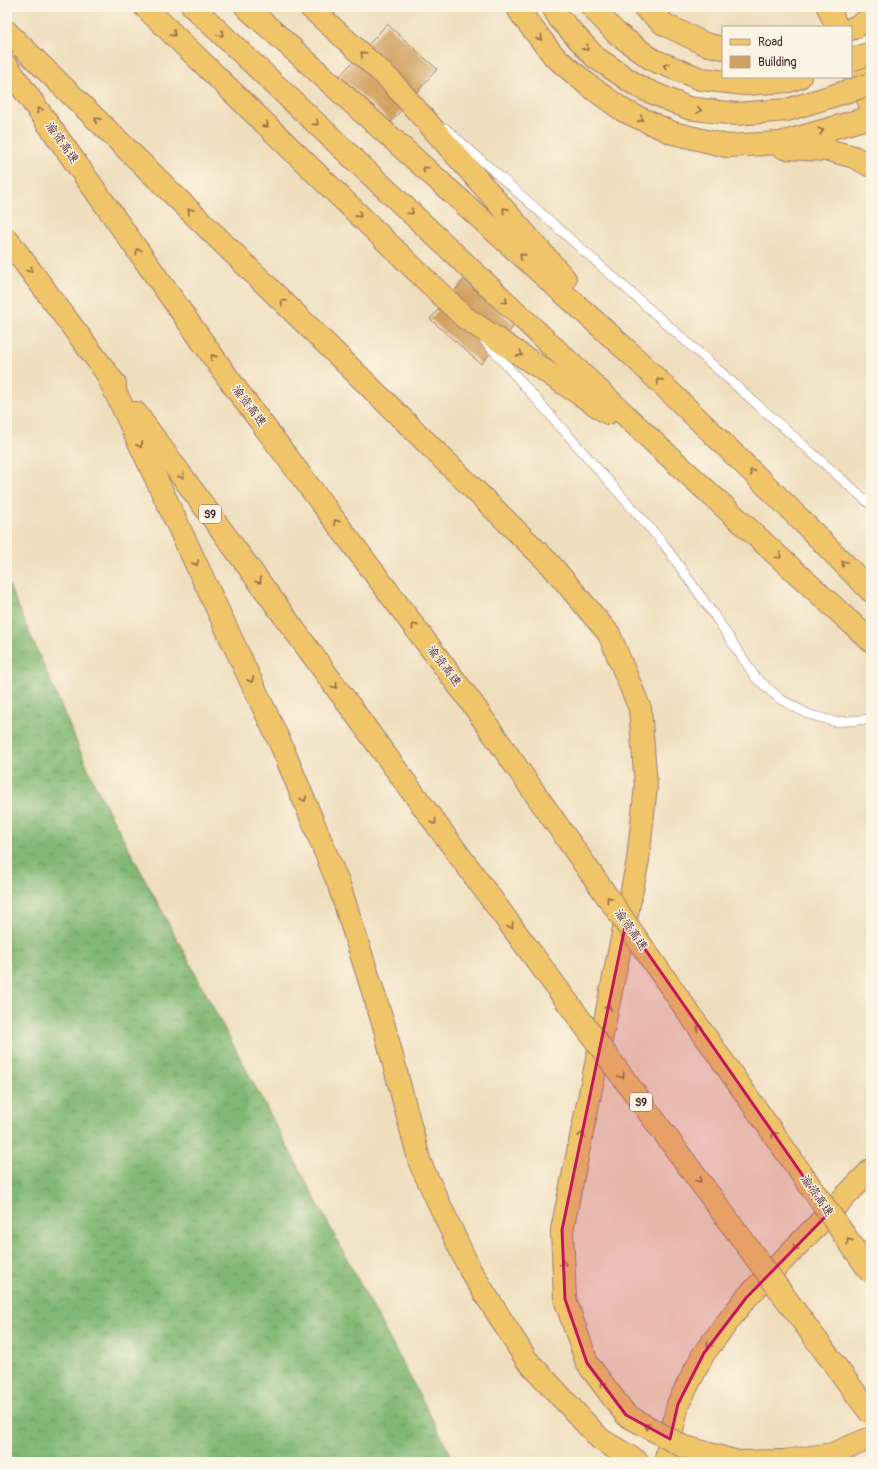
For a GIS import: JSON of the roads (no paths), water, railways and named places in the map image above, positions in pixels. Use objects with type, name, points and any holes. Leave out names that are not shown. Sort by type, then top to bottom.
[{"type":"main road","points":[[145,7],[464,317],[660,448]]},
{"type":"main road","points":[[193,7],[660,448],[871,641]]},
{"type":"main road","points":[[246,7],[632,355],[780,499],[871,591]]},
{"type":"main road","points":[[310,7],[392,80],[632,355]]},
{"type":"main road","points":[[517,7],[554,56],[588,86],[624,111],[673,133],[727,146],[828,150],[854,157],[871,166]]},
{"type":"main road","points":[[553,7],[559,18],[595,57],[639,87],[688,108],[736,114],[787,110],[871,84]]},
{"type":"main road","points":[[592,7],[615,32],[653,60],[701,80],[745,84],[789,81],[797,78]]},
{"type":"main road","points":[[644,7],[664,24],[705,44],[722,48]]},
{"type":"main road","points":[[828,7],[837,26]]},
{"type":"main road","points":[[7,32],[551,565],[609,634],[640,710],[646,786],[638,860],[562,1230],[565,1299],[587,1363],[626,1415],[682,1446],[738,1462],[784,1461],[832,1454],[871,1438]]},
{"type":"main road","points":[[852,59],[871,53]]},
{"type":"main road","points":[[852,61],[871,106]]},
{"type":"main road","name":"渝资高速","points":[[7,66],[236,389],[471,702],[871,1273]]},
{"type":"main road","points":[[727,146],[780,143],[871,117]]},
{"type":"main road","name":"S9","points":[[7,239],[871,1414]]},
{"type":"main road","points":[[106,372],[282,747],[340,885],[384,1026],[420,1163],[470,1270],[526,1359],[600,1440],[638,1462]]},
{"type":"main road","points":[[665,1462],[678,1404],[704,1353],[746,1298],[871,1170]]},
{"type":"lane","points":[[392,80],[871,505]]},
{"type":"lane","points":[[464,317],[663,543],[755,676],[780,699],[808,714],[836,722],[871,719]]}]
